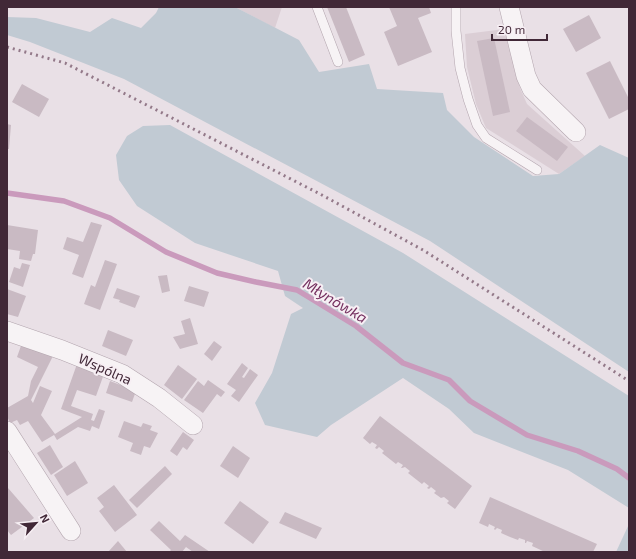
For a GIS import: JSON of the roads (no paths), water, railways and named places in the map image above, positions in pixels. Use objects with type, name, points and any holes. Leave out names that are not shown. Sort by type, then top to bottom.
[{"type":"street","points":[[509,7],[526,76],[532,89],[576,132]]},
{"type":"street","name":"Wspólna","points":[[7,332],[62,350],[122,374],[159,398],[193,425]]},
{"type":"street","points":[[7,430],[71,531]]},
{"type":"lane","points":[[317,7],[338,62]]},
{"type":"lane","points":[[456,7],[456,30],[460,68],[477,125],[486,138],[537,170]]},
{"type":"waterway","name":"Młynówka","points":[[7,193],[64,201],[110,218],[166,252],[217,273],[297,290],[356,326],[403,363],[449,380],[470,401],[527,435],[578,451],[617,469],[629,478]]},
{"type":"railway","points":[[7,47],[65,63],[320,194],[423,250],[629,381]]}]
